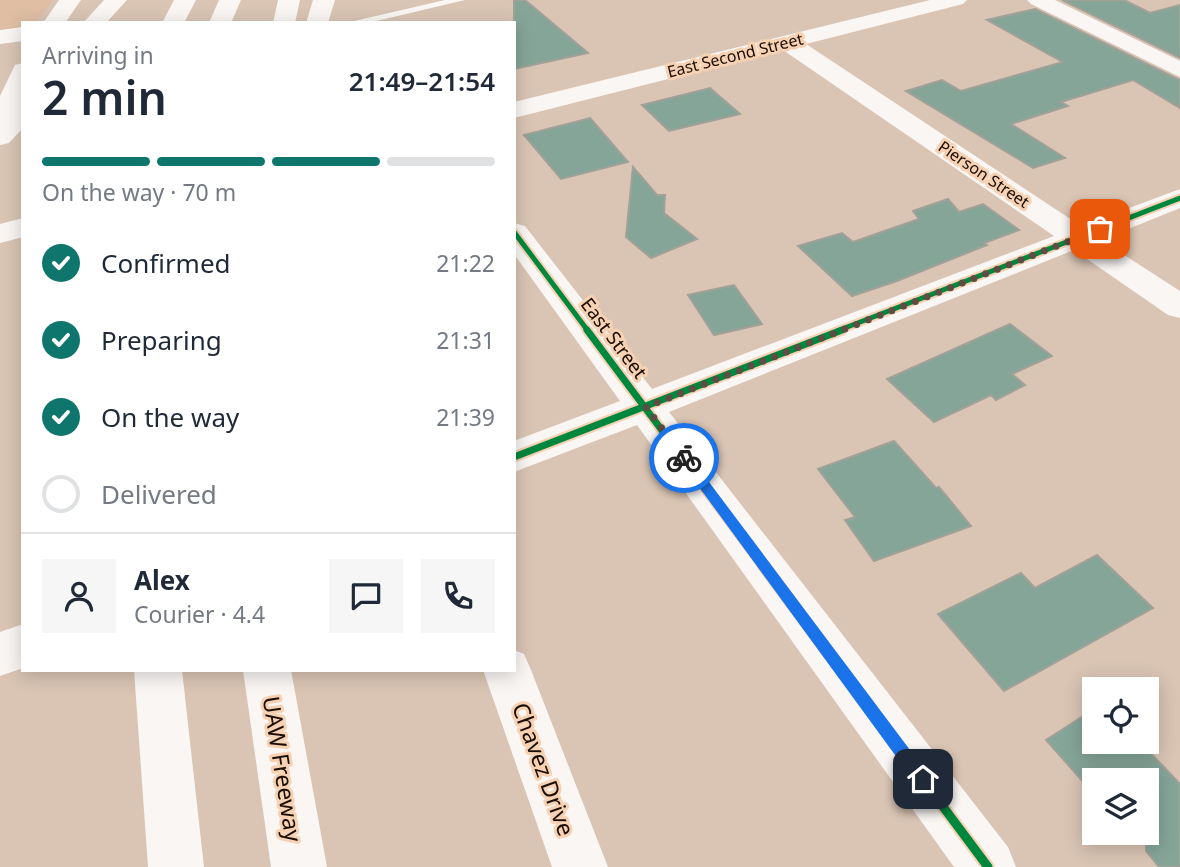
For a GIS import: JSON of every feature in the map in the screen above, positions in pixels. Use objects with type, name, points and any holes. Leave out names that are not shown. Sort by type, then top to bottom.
[{"type":"main road","points":[[55,21],[70,0]]},
{"type":"main road","points":[[96,21],[116,0]]},
{"type":"main road","points":[[174,21],[185,0]]},
{"type":"main road","points":[[221,21],[230,0]]},
{"type":"main road","points":[[284,21],[289,0]]},
{"type":"main road","points":[[318,21],[324,0]]},
{"type":"main road","name":"East Second Street","points":[[516,110],[956,0]]},
{"type":"main road","points":[[1038,0],[1180,70]]},
{"type":"main road","points":[[0,37],[21,34]]},
{"type":"main road","name":"Pierson Street","points":[[787,42],[1180,307]]},
{"type":"main road","points":[[0,125],[21,75]]},
{"type":"main road","points":[[0,137],[21,115]]},
{"type":"main road","points":[[516,456],[1180,198]]},
{"type":"main road","points":[[0,234],[21,228]]},
{"type":"main road","name":"East Street","points":[[516,235],[988,867]]},
{"type":"main road","points":[[0,654],[21,647]]},
{"type":"main road","name":"UAW Freeway","points":[[267,672],[299,867]]},
{"type":"main road","name":"Chavez Drive","points":[[509,672],[580,867]]},
{"type":"main road","points":[[158,673],[158,867]]},
{"type":"main road","points":[[158,673],[176,867]]},
{"type":"main road","points":[[286,784],[306,867]]},
{"type":"lane","points":[[356,21],[460,0]]},
{"type":"shaded area","points":[[0,0],[53,0],[36,21],[21,21],[21,27],[0,31]]},
{"type":"building","points":[[514,0],[525,0],[588,53],[516,69]]},
{"type":"building","points":[[1124,0],[1150,13],[1180,5],[1180,58],[1064,1]]},
{"type":"building","points":[[1035,9],[1180,80],[1180,108],[1133,80],[1061,102],[1068,106],[1011,124],[1065,158],[1033,168],[906,91],[942,80],[961,91],[1063,62],[987,20]]},
{"type":"building","points":[[710,88],[740,114],[669,131],[642,105]]},
{"type":"building","points":[[590,118],[628,162],[561,179],[524,135]]},
{"type":"building","points":[[633,167],[657,195],[665,195],[664,213],[697,239],[651,258],[626,237]]},
{"type":"building","points":[[948,199],[959,212],[983,204],[1019,230],[897,281],[852,296],[798,246],[842,233],[853,242],[919,219],[913,211]]},
{"type":"building","points":[[734,285],[762,324],[714,335],[688,295]]},
{"type":"building","points":[[1010,324],[1052,356],[1012,374],[1025,385],[996,400],[991,395],[934,422],[887,379]]},
{"type":"building","points":[[894,441],[936,488],[939,487],[971,526],[874,561],[845,520],[855,517],[818,469]]},
{"type":"building","points":[[1097,555],[1153,608],[1004,691],[938,614],[1021,573],[1035,588]]},
{"type":"building","points":[[1082,717],[1082,754],[1151,754],[1180,784],[1180,867],[1159,867],[1146,851],[1146,845],[1159,845],[1159,768],[1082,768],[1082,780],[1046,740]]},
{"type":"cycle path","points":[[516,456],[1180,198]]},
{"type":"cycle path","points":[[516,235],[988,867]]},
{"type":"way so far","points":[[684,458],[646,407],[1100,229]]},
{"type":"route","points":[[684,458],[923,779]]}]
